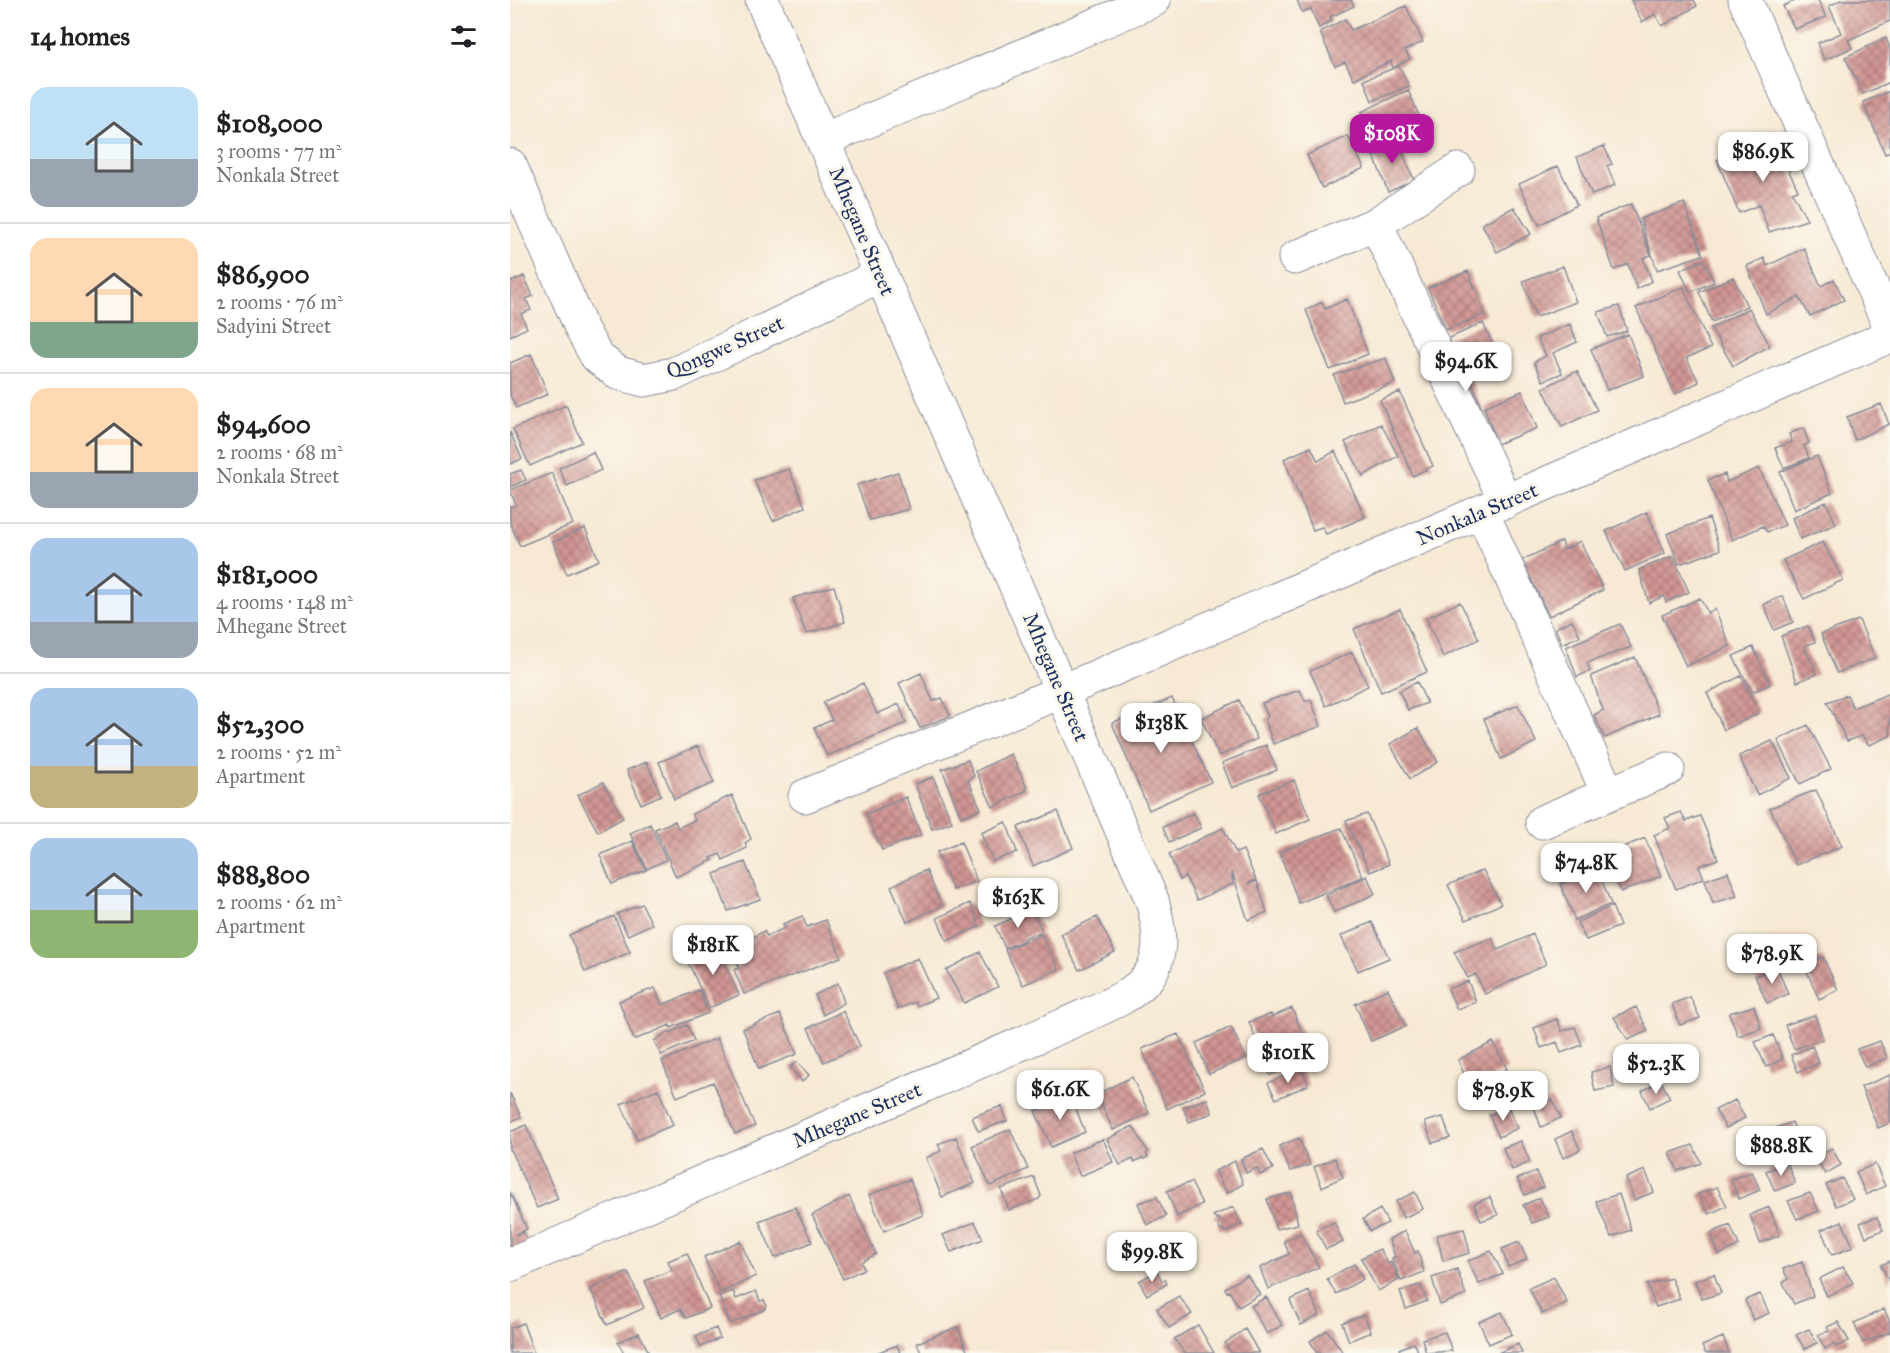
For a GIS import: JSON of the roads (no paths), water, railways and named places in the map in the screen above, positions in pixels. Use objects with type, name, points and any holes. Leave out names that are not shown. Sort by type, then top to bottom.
[{"type":"street","name":"Mhegane Street","points":[[510,1265],[1064,1025],[1125,996],[1146,981],[1158,962],[1160,942],[1155,909],[1063,691],[762,0]]},
{"type":"street","points":[[823,140],[1154,0]]},
{"type":"street","points":[[1745,0],[1890,327]]},
{"type":"street","name":"Qongwe Street","points":[[510,165],[582,330],[597,357],[618,373],[644,380],[674,374],[881,275]]},
{"type":"street","points":[[1295,258],[1376,224],[1458,170]]},
{"type":"street","points":[[1376,224],[1494,507],[1608,793]]},
{"type":"street","name":"Nonkala Street","points":[[805,796],[1063,691],[1890,336]]},
{"type":"street","points":[[1542,822],[1668,769]]}]
